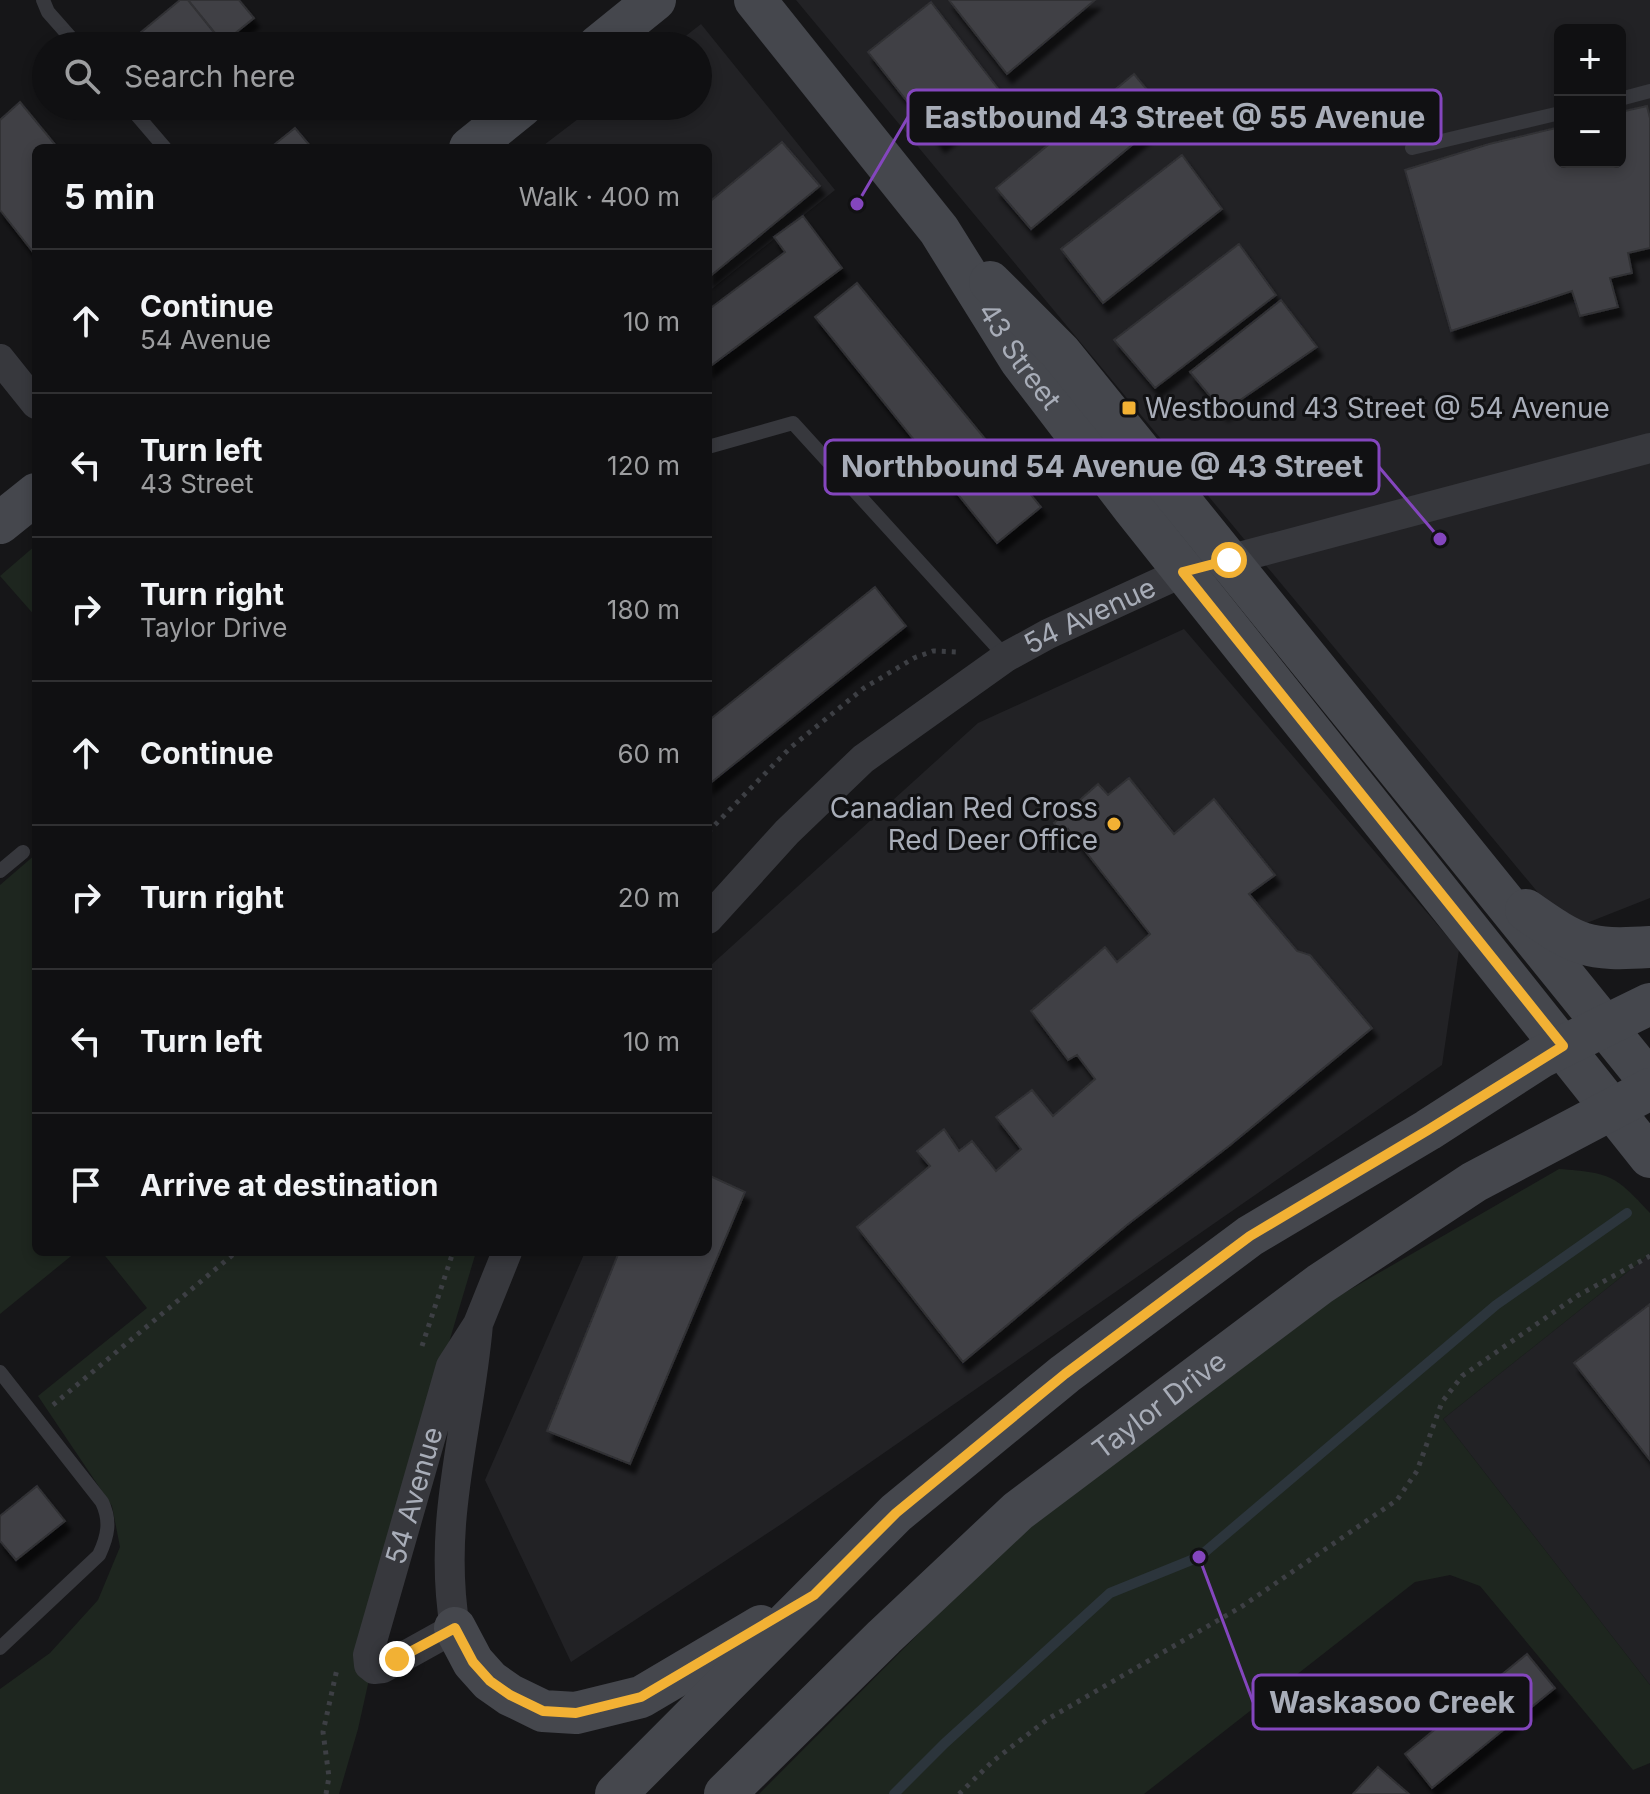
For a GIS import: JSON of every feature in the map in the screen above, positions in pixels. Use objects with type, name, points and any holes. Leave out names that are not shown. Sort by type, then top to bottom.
[{"type":"main road","points":[[615,32],[655,0]]},
{"type":"main road","name":"43 Street","points":[[755,0],[939,230],[1020,360],[1183,572],[1650,1157]]},
{"type":"main road","points":[[475,144],[505,120]]},
{"type":"main road","points":[[939,230],[1060,352],[1650,1082]]},
{"type":"main road","points":[[0,523],[32,497]]},
{"type":"main road","points":[[1491,887],[1566,938],[1600,949],[1650,947]]},
{"type":"main road","points":[[616,1794],[896,1513],[1065,1374],[1250,1236],[1563,1046],[1650,1004]]},
{"type":"main road","name":"Taylor Drive","points":[[725,1794],[884,1637],[1018,1511],[1320,1284],[1474,1182],[1650,1089]]},
{"type":"main road","points":[[455,1628],[473,1662],[490,1681],[543,1711],[576,1713],[641,1697],[814,1595]]},
{"type":"street","points":[[0,359],[32,399]]},
{"type":"street","name":"54 Avenue","points":[[712,915],[787,832],[863,759],[1006,657],[1083,617],[1183,572],[1650,448]]},
{"type":"street","name":"54 Avenue","points":[[478,1324],[473,1377],[460,1435],[451,1510],[448,1571],[455,1628],[383,1668],[374,1669],[369,1665],[368,1655],[451,1366],[478,1324],[505,1256]]},
{"type":"lane","points":[[43,0],[48,12],[66,32]]},
{"type":"lane","points":[[1626,97],[1650,91]]},
{"type":"lane","points":[[1412,148],[1554,114]]},
{"type":"lane","points":[[141,120],[162,144]]},
{"type":"lane","points":[[712,446],[793,423],[1006,657]]},
{"type":"lane","points":[[0,871],[23,852]]},
{"type":"lane","points":[[0,1372],[102,1502],[108,1516],[106,1539],[99,1555],[0,1648]]},
{"type":"path","points":[[712,828],[790,748],[891,670],[933,651],[1006,657]]},
{"type":"path","points":[[38,1418],[231,1256]]},
{"type":"path","points":[[959,1794],[993,1761],[1057,1713],[1241,1607],[1397,1500],[1417,1471],[1442,1402],[1462,1376],[1577,1296],[1650,1256]]},
{"type":"path","points":[[326,1794],[329,1777]]},
{"type":"shaded area","points":[[796,0],[1650,0],[1650,898],[1569,930]]},
{"type":"shaded area","points":[[701,24],[707,32],[691,32]]},
{"type":"shaded area","points":[[712,38],[835,190],[712,289],[712,144],[545,144],[577,120],[712,120]]},
{"type":"shaded area","points":[[32,548],[32,612],[0,576]]},
{"type":"shaded area","points":[[1184,629],[1459,950],[1442,1065],[783,1523],[571,1662],[485,1480],[583,1256],[712,1256],[712,964],[978,723]]},
{"type":"shaded area","points":[[32,857],[32,1256],[71,1256],[0,1314],[0,885]]},
{"type":"shaded area","points":[[1559,1169],[1590,1172],[1620,1183],[1650,1213],[1650,1254],[1443,1419],[1650,1685],[1650,1763],[1633,1770],[1480,1586],[1450,1575],[1415,1582],[1144,1794],[759,1794],[941,1611],[1110,1457],[1292,1323]]},
{"type":"shaded area","points":[[1650,1254],[1650,1685],[1443,1419]]},
{"type":"shaded area","points":[[105,1256],[475,1256],[430,1406],[358,1729],[339,1794],[0,1794],[0,1689],[50,1653],[98,1600],[120,1547],[112,1506],[38,1396],[147,1308]]},
{"type":"building","points":[[180,0],[188,0],[214,32],[141,32]]},
{"type":"building","points":[[188,0],[239,0],[254,18],[237,32],[214,32]]},
{"type":"building","points":[[949,0],[1095,0],[1007,74]]},
{"type":"building","points":[[931,2],[1003,95],[940,143],[868,52]]},
{"type":"building","points":[[1134,74],[1168,115],[1031,229],[996,188]]},
{"type":"building","points":[[20,102],[55,144],[32,144],[32,251],[0,210],[0,120]]},
{"type":"building","points":[[1647,106],[1650,118],[1650,248],[1628,253],[1632,273],[1610,278],[1618,307],[1580,316],[1572,291],[1451,331],[1405,170],[1489,144],[1554,128],[1554,168],[1626,168],[1626,111]]},
{"type":"building","points":[[295,128],[309,144],[275,144]]},
{"type":"building","points":[[782,142],[820,186],[712,275],[712,200]]},
{"type":"building","points":[[1182,155],[1222,209],[1103,303],[1061,249]]},
{"type":"building","points":[[803,216],[842,268],[712,365],[712,307],[785,252],[774,237]]},
{"type":"building","points":[[1239,244],[1276,295],[1155,388],[1114,340]]},
{"type":"building","points":[[857,283],[1041,507],[997,543],[815,317]]},
{"type":"building","points":[[1281,300],[1317,347],[1223,412],[1190,372]]},
{"type":"building","points":[[875,587],[906,626],[712,782],[712,718]]},
{"type":"building","points":[[1129,778],[1174,834],[1214,799],[1275,875],[1249,894],[1297,951],[1310,955],[1372,1028],[963,1362],[857,1227],[930,1166],[917,1151],[944,1129],[959,1151],[972,1141],[996,1171],[1021,1149],[996,1117],[1032,1090],[1053,1116],[1095,1079],[1077,1055],[1068,1060],[1031,1011],[1105,947],[1117,962],[1150,934],[1068,829],[1063,835],[1054,823],[1098,784],[1108,795]]},
{"type":"building","points":[[712,1177],[745,1192],[630,1464],[547,1431],[617,1256],[712,1256]]},
{"type":"building","points":[[1650,1304],[1650,1460],[1574,1363]]},
{"type":"building","points":[[37,1486],[65,1521],[16,1560],[0,1541],[0,1516]]},
{"type":"building","points":[[1527,1654],[1555,1688],[1432,1788],[1405,1754]]},
{"type":"building","points":[[1378,1767],[1409,1794],[1353,1794]]},
{"type":"waterway","points":[[894,1794],[945,1743],[1110,1593],[1199,1557],[1496,1305],[1627,1213]]},
{"type":"place","name":"Eastbound 43 Street @ 55 Avenue","points":[[857,204]]},
{"type":"place","name":"Westbound 43 Street @ 54 Avenue","points":[[1129,408]]},
{"type":"place","name":"Northbound 54 Avenue @ 43 Street","points":[[1440,539]]},
{"type":"place","name":"Canadian Red Cross Red Deer Office","points":[[1114,824]]},
{"type":"place","name":"Waskasoo Creek","points":[[1199,1557]]},
{"type":"route","points":[[397,1659],[455,1628],[473,1662],[490,1681],[543,1711],[576,1713],[641,1697],[814,1595],[896,1513],[1065,1374],[1250,1236],[1563,1046],[1183,572],[1229,560]]}]
